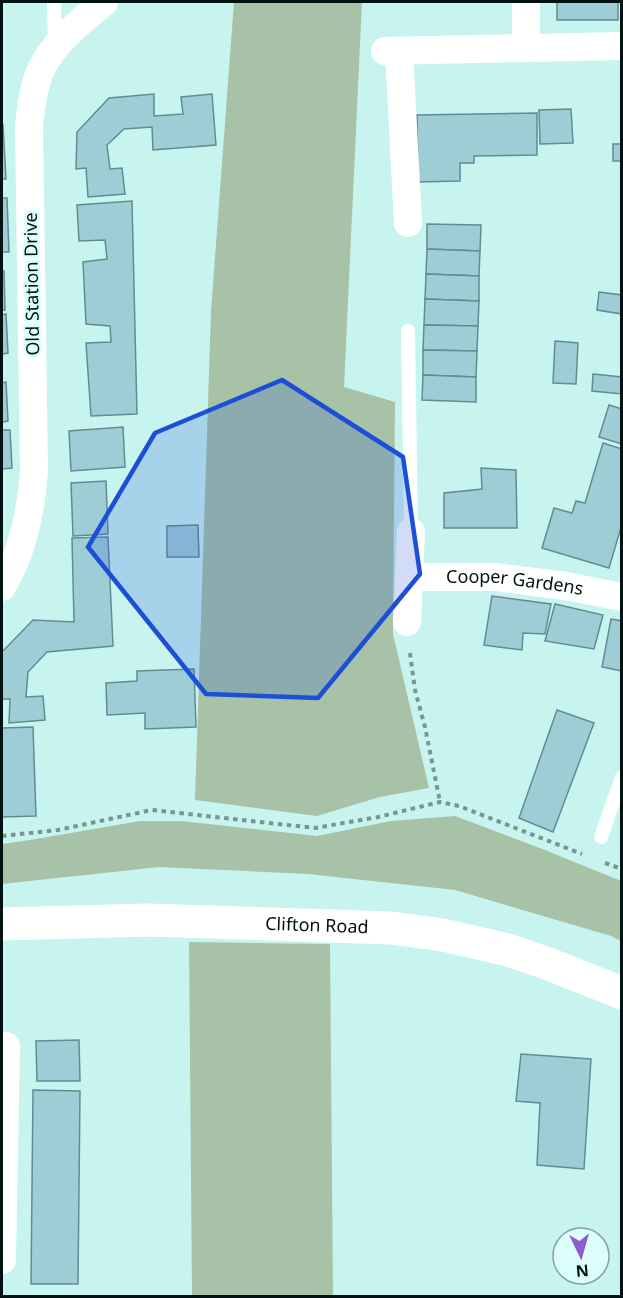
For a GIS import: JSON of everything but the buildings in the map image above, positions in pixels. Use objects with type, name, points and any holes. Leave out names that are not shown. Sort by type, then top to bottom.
[{"type":"street","name":"Old Station Drive","points":[[2,587],[27,525],[34,472],[29,124],[33,98],[40,72],[55,48],[68,33],[104,2]]},
{"type":"street","points":[[526,2],[526,48]]},
{"type":"street","points":[[408,223],[392,51],[621,46]]},
{"type":"street","points":[[407,622],[411,532]]},
{"type":"street","name":"Cooper Gardens","points":[[409,576],[496,577],[566,586],[621,597]]},
{"type":"street","name":"Clifton Road","points":[[2,924],[148,920],[392,928],[443,935],[508,950],[621,993]]},
{"type":"street","points":[[2,1260],[6,1046]]},
{"type":"lane","points":[[54,2],[55,48]]},
{"type":"lane","points":[[408,331],[411,532]]},
{"type":"lane","points":[[601,837],[621,777]]},
{"type":"path","points":[[407,622],[415,690],[440,802]]},
{"type":"path","points":[[2,836],[58,830],[152,810],[315,828],[378,817],[440,802],[459,806],[588,856]]},
{"type":"path","points":[[599,861],[621,869]]},
{"type":"highlighted area","points":[[282,380],[403,457],[420,574],[318,698],[206,694],[88,547],[155,433]]},
{"type":"green space","points":[[234,2],[362,2],[344,387],[395,402],[393,634],[429,788],[380,797],[317,816],[195,800],[211,311]]},
{"type":"green space","points":[[455,816],[621,881],[621,941],[611,936],[455,890],[308,874],[159,867],[2,884],[2,844],[140,821],[181,821],[317,836],[391,821]]},
{"type":"green space","points":[[189,942],[330,944],[333,1296],[192,1296]]}]
